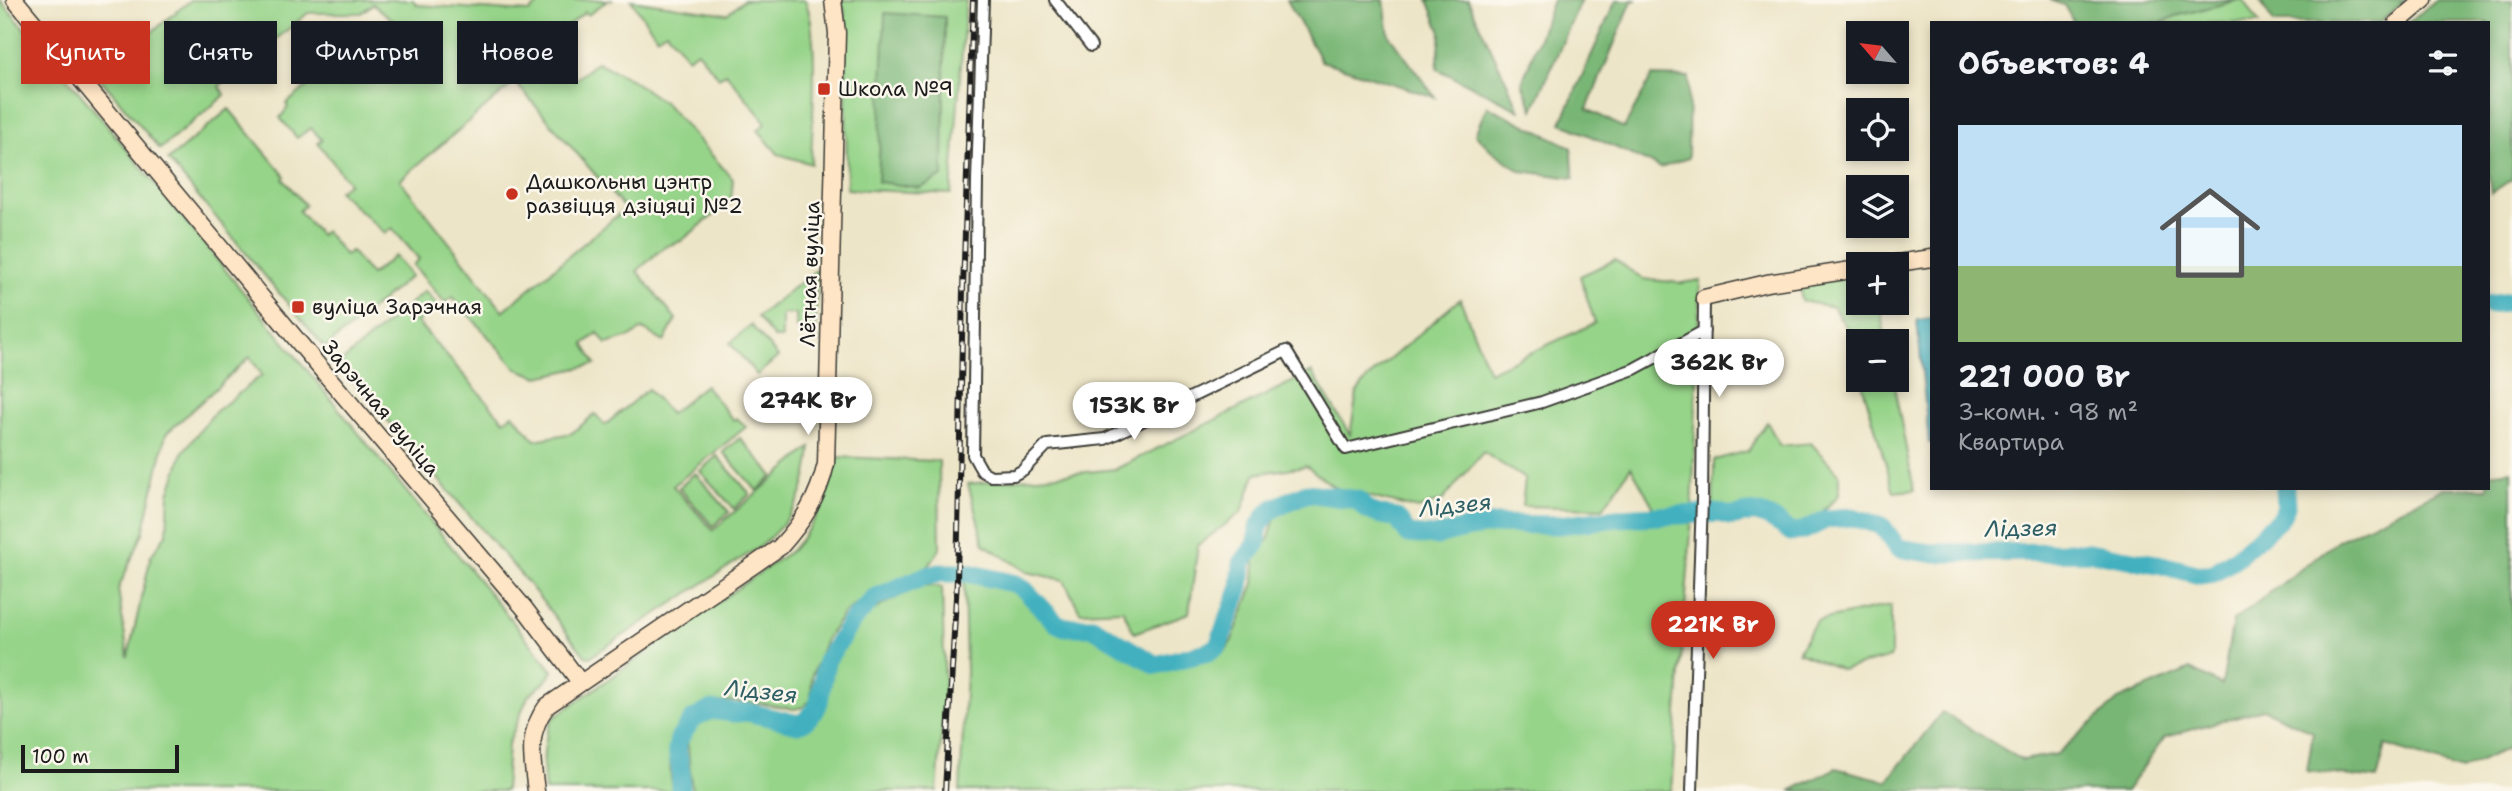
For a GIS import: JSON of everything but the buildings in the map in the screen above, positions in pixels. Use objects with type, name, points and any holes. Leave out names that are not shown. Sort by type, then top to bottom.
[{"type":"street","name":"Зарэчная вуліца","points":[[15,0],[525,610],[580,682]]},
{"type":"street","name":"Лётная вуліца","points":[[536,791],[531,752],[533,731],[547,706],[780,547],[806,516],[819,489],[826,464],[837,33],[833,0]]},
{"type":"street","points":[[983,0],[973,455],[982,471],[990,475],[1014,475],[1023,470],[1047,445],[1105,439],[1286,351],[1346,449],[1542,402],[1634,369],[1704,331]]},
{"type":"street","points":[[1055,0],[1091,46]]},
{"type":"street","points":[[2399,21],[2424,0]]},
{"type":"street","points":[[1909,261],[1930,258]]},
{"type":"street","points":[[1692,791],[1702,500],[1704,298],[1767,283],[1846,271]]},
{"type":"green space","points":[[0,0],[21,25],[21,84],[72,84],[553,671],[544,683],[528,696],[508,744],[505,791],[0,791]],"holes":[[[250,357],[262,375],[214,413],[183,452],[169,494],[167,533],[151,556],[128,657],[118,589],[143,533],[166,434]]]},
{"type":"green space","points":[[191,0],[413,0],[417,5],[530,12],[543,0],[608,0],[588,15],[585,12],[574,21],[457,21],[457,84],[513,84],[400,180],[503,311],[625,209],[517,84],[578,84],[578,78],[597,62],[632,80],[666,104],[733,179],[731,201],[681,241],[664,247],[637,271],[676,319],[664,342],[643,329],[630,337],[606,344],[598,333],[584,344],[596,364],[539,377],[517,369],[453,297],[445,303],[413,265],[419,259],[392,228],[385,233],[338,191],[349,183],[318,143],[322,140],[311,128],[297,138],[280,118],[288,107],[286,104],[310,84],[443,84],[443,21],[394,21],[373,4],[361,13],[308,13],[298,21],[291,21],[291,27],[277,38],[277,21],[165,21]]},
{"type":"green space","points":[[631,0],[727,14],[744,0],[805,0],[810,15],[814,56],[811,164],[778,154],[758,130],[766,123],[726,73],[719,78],[697,51],[688,58],[666,31],[657,37]]},
{"type":"green space","points":[[840,0],[966,0],[951,194],[847,189],[845,12]]},
{"type":"green space","points":[[1287,0],[1384,0],[1389,35],[1435,97],[1321,61]]},
{"type":"green space","points":[[1428,0],[1468,0],[1520,110],[1437,69],[1441,33]]},
{"type":"green space","points":[[1553,0],[1581,0],[1533,110],[1522,83]]},
{"type":"green space","points":[[1616,0],[1637,0],[1632,1],[1587,109],[1624,128],[1652,76],[1689,77],[1688,158],[1661,168],[1561,123]]},
{"type":"green space","points":[[2049,0],[2238,0],[2165,21],[2073,21],[2064,5]]},
{"type":"green space","points":[[2244,0],[2258,21],[2165,21]]},
{"type":"green space","points":[[2259,0],[2406,0],[2381,21],[2273,21]]},
{"type":"green space","points":[[2436,0],[2512,0],[2512,179],[2491,193],[2490,21],[2410,21]]},
{"type":"green space","points":[[885,13],[945,17],[943,176],[920,188],[878,182]]},
{"type":"green space","points":[[164,22],[164,84],[221,84],[219,86],[225,95],[160,149],[105,84],[150,84],[150,34]]},
{"type":"green space","points":[[1487,106],[1571,147],[1574,178],[1521,171],[1492,151],[1475,134]]},
{"type":"green space","points":[[229,109],[285,176],[283,179],[305,205],[299,211],[320,235],[325,231],[345,255],[351,251],[371,275],[395,256],[411,276],[325,348],[168,160]]},
{"type":"green space","points":[[1615,260],[1643,279],[1682,283],[1700,280],[1692,518],[1671,791],[960,791],[966,672],[964,579],[1015,587],[1039,612],[1058,624],[1088,628],[1114,639],[1154,668],[1225,651],[1232,640],[1254,583],[1255,560],[1269,538],[1275,517],[1321,496],[1341,498],[1374,515],[1393,518],[1406,534],[1419,539],[1434,539],[1466,531],[1561,530],[1659,517],[1631,467],[1603,508],[1522,506],[1525,479],[1483,452],[1443,500],[1418,509],[1336,488],[1306,466],[1255,474],[1242,512],[1198,545],[1189,613],[1134,633],[1123,610],[1080,612],[1064,580],[1027,572],[984,544],[968,484],[1116,469],[1312,372],[1350,435],[1357,393],[1367,379],[1460,299],[1489,372],[1595,323],[1580,276]]},
{"type":"green space","points":[[817,269],[816,328],[796,328],[796,314],[782,314],[782,338],[774,338],[757,317]]},
{"type":"green space","points":[[1846,276],[1846,315],[1881,315],[1884,329],[1848,329],[1833,307],[1801,301],[1800,282]]},
{"type":"green space","points":[[425,291],[437,305],[417,322],[504,421],[513,414],[535,440],[572,433],[595,414],[605,425],[648,389],[670,414],[705,385],[733,420],[737,418],[746,427],[673,486],[713,530],[811,447],[802,491],[790,515],[759,547],[590,657],[585,656],[528,583],[339,364]]},
{"type":"green space","points":[[751,325],[778,357],[757,375],[730,343]]},
{"type":"green space","points":[[1865,392],[1895,392],[1914,490],[1894,492]]},
{"type":"green space","points":[[1767,422],[1780,446],[1811,443],[1839,474],[1839,495],[1803,531],[1791,532],[1780,523],[1752,512],[1731,518],[1720,513],[1713,514],[1714,460],[1748,451]]},
{"type":"green space","points":[[740,438],[773,476],[757,491],[723,452]]},
{"type":"green space","points":[[717,456],[750,494],[734,509],[700,471]]},
{"type":"green space","points":[[838,457],[939,461],[940,549],[927,568],[876,590],[844,613],[826,639],[812,675],[811,700],[803,707],[794,709],[751,702],[722,702],[708,705],[685,720],[676,730],[671,746],[672,791],[545,791],[544,755],[552,719],[792,550],[810,527],[821,506]]},
{"type":"green space","points":[[2512,471],[2512,746],[2461,770],[2386,745],[2377,779],[2307,771],[2313,732],[2263,709],[2165,737],[2126,791],[1790,791],[1836,768],[1887,781],[1942,712],[2022,760],[2057,754],[2118,700],[2190,669],[2222,685],[2233,621],[2339,540],[2440,490],[2490,490],[2490,474]]},
{"type":"green space","points":[[695,473],[729,512],[713,526],[679,488]]},
{"type":"green space","points":[[923,585],[942,587],[945,691],[937,791],[692,791],[687,737],[701,721],[734,715],[771,724],[802,726],[825,703],[837,652],[847,634],[866,616]]},
{"type":"green space","points":[[1891,605],[1891,657],[1842,670],[1798,652],[1816,621]]},
{"type":"water","points":[[1930,318],[1930,443],[1929,443],[1917,320]]},
{"type":"waterway","name":"Лідзея","points":[[2490,304],[2512,301]]},
{"type":"waterway","name":"Лідзея","points":[[680,791],[681,772],[677,749],[679,739],[692,720],[710,710],[747,712],[798,724],[805,721],[815,711],[819,702],[826,661],[852,621],[874,598],[923,577],[940,573],[968,573],[1016,584],[1056,623],[1065,627],[1092,627],[1156,665],[1208,652],[1218,646],[1240,587],[1242,563],[1257,543],[1258,528],[1266,515],[1274,508],[1307,493],[1358,500],[1370,511],[1397,518],[1408,534],[1437,536],[1497,524],[1559,525],[1617,518],[1720,513],[1732,516],[1760,514],[1791,532],[1803,531],[1827,519],[1852,517],[1882,526],[1898,548],[1930,553],[2089,552],[2200,575],[2214,573],[2237,557],[2280,519],[2286,507],[2285,490]]},
{"type":"railway","points":[[945,791],[957,580],[973,0]]},
{"type":"place","name":"Школа №9","points":[[824,89]]},
{"type":"place","name":"Дашкольны цэнтр развіцця дзіцяці №2","points":[[512,194]]},
{"type":"place","name":"вуліца Зарэчная","points":[[298,307]]}]
